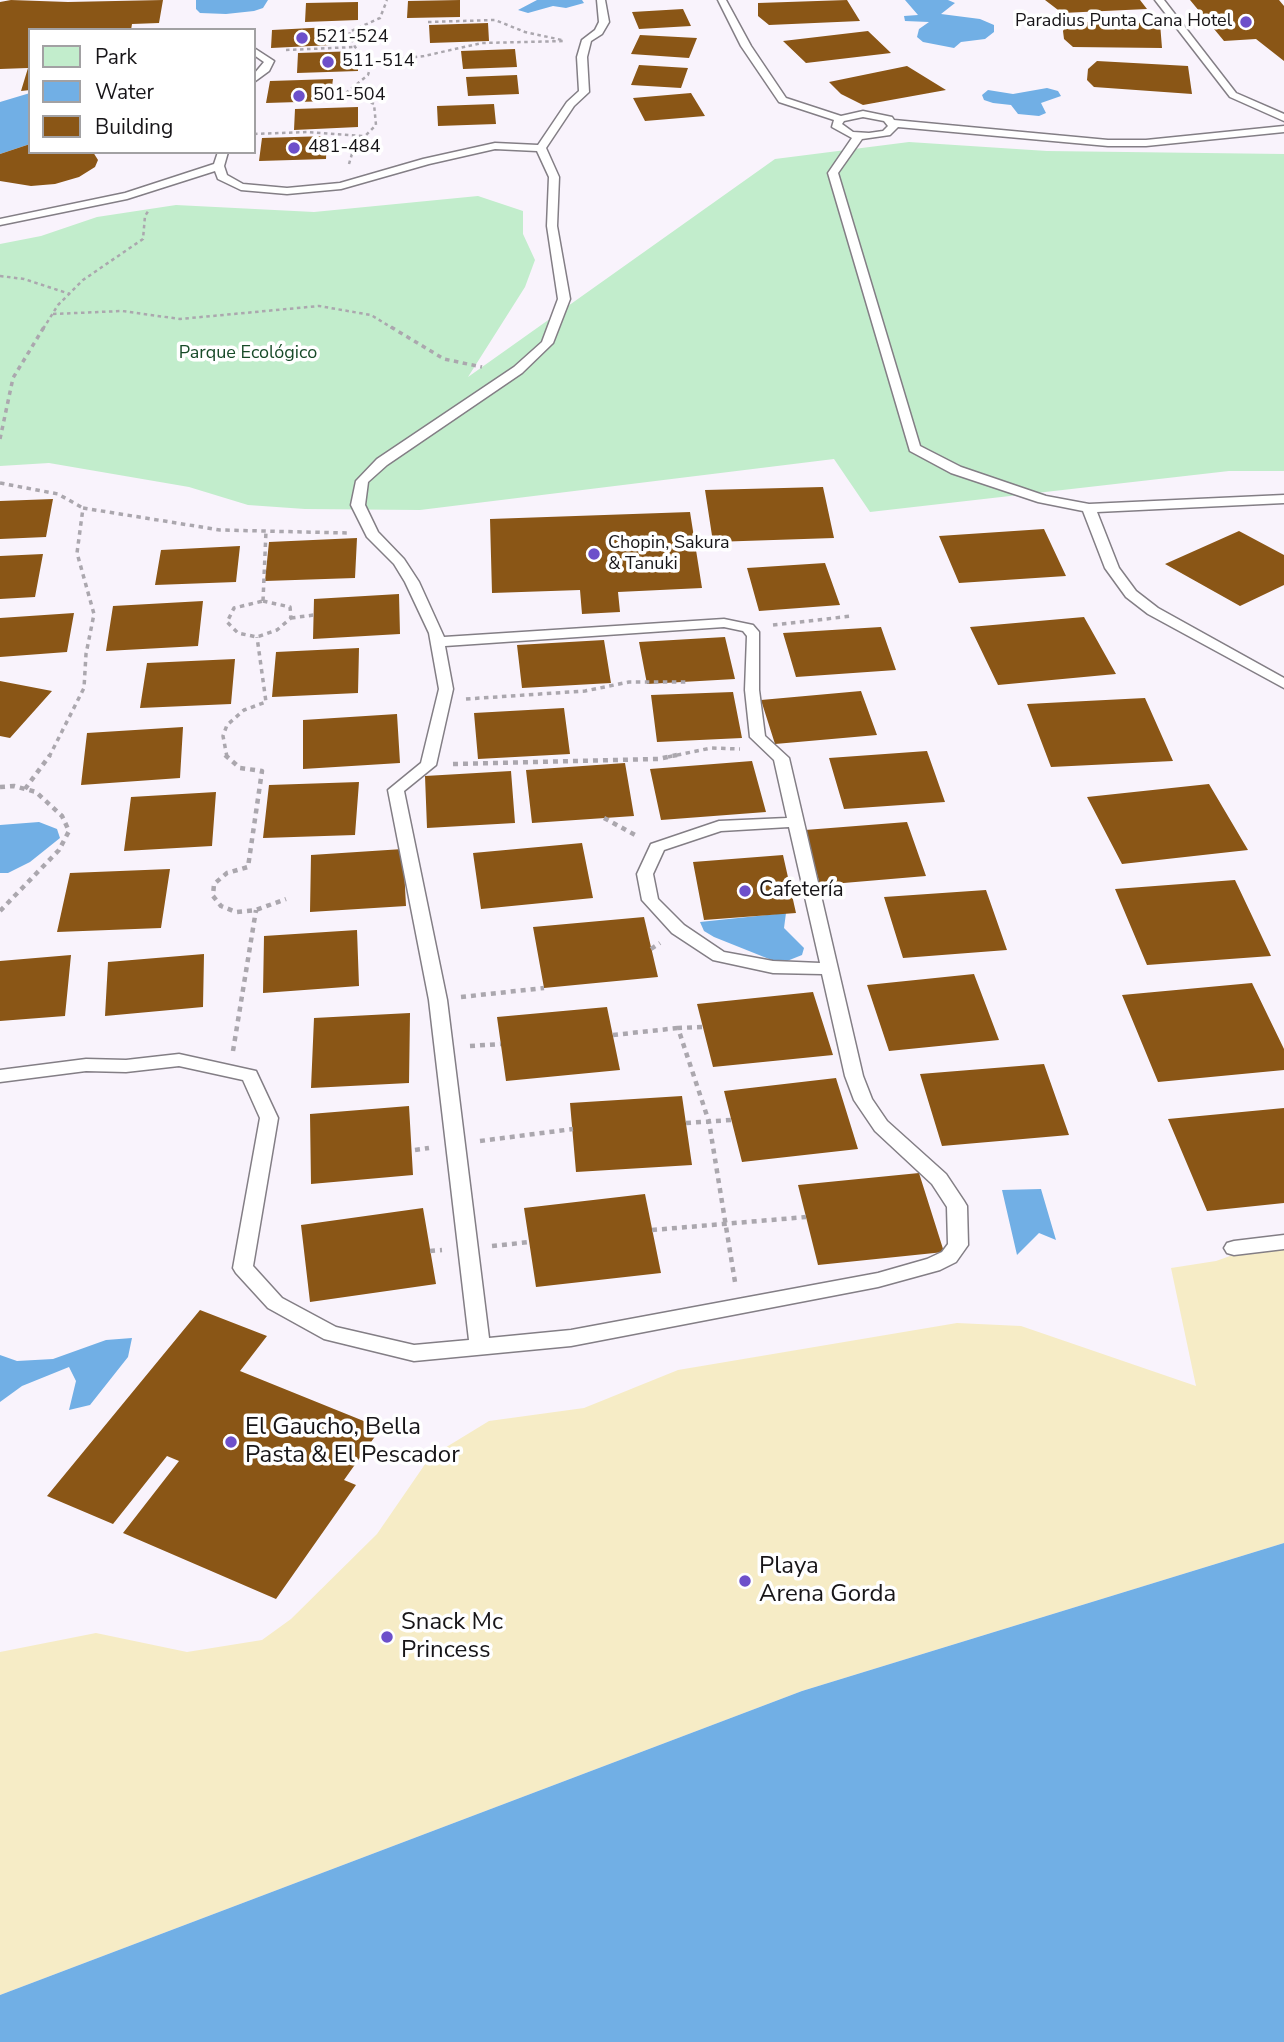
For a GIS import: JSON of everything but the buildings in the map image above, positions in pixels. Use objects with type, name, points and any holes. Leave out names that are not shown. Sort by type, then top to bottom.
[{"type":"lane","points":[[541,148],[562,115],[584,92],[582,57],[587,40],[599,32],[604,22],[601,0]]},
{"type":"lane","points":[[722,0],[746,46],[782,100],[840,119],[873,115],[892,123],[1108,143],[1146,143],[1284,129]]},
{"type":"lane","points":[[1159,0],[1233,95],[1284,118]]},
{"type":"lane","points":[[256,52],[269,61],[256,77]]},
{"type":"lane","points":[[840,119],[836,122],[838,129],[859,136],[886,133],[891,130],[892,123]]},
{"type":"lane","points":[[859,136],[833,173],[914,448],[956,470],[1043,499],[1089,508],[1284,499]]},
{"type":"lane","points":[[222,154],[219,166],[222,177],[241,187],[287,191],[341,186],[495,146],[541,148]]},
{"type":"lane","points":[[480,1347],[438,1000],[396,790],[428,765],[446,689],[438,642],[412,582],[399,562],[376,538],[358,505],[362,481],[411,440],[455,415],[518,370],[547,343],[564,299],[552,226],[554,177],[541,148]]},
{"type":"lane","points":[[0,222],[92,204],[219,166]]},
{"type":"lane","points":[[1089,508],[1112,568],[1131,594],[1153,611],[1284,684]]},
{"type":"lane","points":[[0,1076],[86,1065],[126,1066],[179,1060],[250,1074],[269,1118],[243,1268],[275,1303],[331,1334],[414,1353],[571,1338],[738,1304],[878,1280],[933,1265],[949,1257],[958,1245],[957,1206],[939,1179],[881,1126],[863,1100],[854,1076],[781,758],[758,737],[752,690],[754,635],[748,628],[724,623],[438,642]]},
{"type":"lane","points":[[796,822],[719,826],[657,847],[645,874],[650,900],[678,929],[719,956],[773,967],[830,969]]},
{"type":"lane","points":[[1234,1248],[1284,1242]]},
{"type":"path","points":[[341,186],[354,147],[376,125],[374,104],[350,94],[346,89],[368,75],[372,62],[371,58],[355,47],[349,32],[380,18],[387,0]]},
{"type":"path","points":[[372,62],[424,56],[482,43],[566,41],[525,32],[495,20],[428,22]]},
{"type":"path","points":[[256,51],[355,47]]},
{"type":"path","points":[[256,134],[309,132],[364,136]]},
{"type":"path","points":[[0,439],[13,378],[69,293],[83,280],[143,239],[145,216],[160,193],[154,187]]},
{"type":"path","points":[[0,276],[24,279],[69,293]]},
{"type":"path","points":[[53,314],[122,311],[180,319],[319,306],[370,315],[444,359],[498,370],[518,370]]},
{"type":"path","points":[[0,483],[58,494],[83,508],[220,530],[339,532],[376,538]]},
{"type":"path","points":[[25,789],[44,765],[84,688],[86,654],[94,614],[77,553],[83,508]]},
{"type":"path","points":[[263,601],[266,531]]},
{"type":"path","points":[[290,618],[290,607],[263,601],[234,608],[227,622],[238,633],[257,637],[277,631],[290,618],[314,615]]},
{"type":"path","points":[[748,628],[852,616]]},
{"type":"path","points":[[257,637],[266,702],[244,710],[227,725],[223,736],[225,755],[233,763],[240,768],[262,771],[248,867],[227,873],[214,884],[214,896],[222,906],[236,912],[256,910],[286,899]]},
{"type":"path","points":[[444,701],[585,691],[629,682],[686,682]]},
{"type":"path","points":[[428,765],[658,759],[710,748],[751,749],[758,737]]},
{"type":"path","points":[[0,787],[25,789],[49,802],[62,816],[69,831],[60,850],[0,911]]},
{"type":"path","points":[[604,818],[657,847]]},
{"type":"path","points":[[230,1070],[256,910]]},
{"type":"path","points":[[438,1000],[544,988]]},
{"type":"path","points":[[613,1035],[702,1027]]},
{"type":"path","points":[[678,1028],[709,1122],[738,1304]]},
{"type":"path","points":[[686,1123],[731,1120]]},
{"type":"path","points":[[415,1150],[573,1129]]},
{"type":"path","points":[[652,1230],[806,1217]]},
{"type":"green space","name":"Parque Ecológico","points":[[909,142],[1047,151],[1284,154],[1284,471],[1229,471],[870,512],[834,459],[420,510],[305,509],[248,505],[189,487],[49,463],[0,466],[0,244],[41,236],[97,217],[176,205],[314,212],[478,196],[523,211],[523,234],[535,260],[525,287],[468,377],[775,159]]},
{"type":"sand","name":"Playa Arena Gorda","points":[[1284,1237],[1284,1543],[802,1691],[0,1995],[0,1652],[96,1633],[187,1652],[262,1640],[291,1619],[377,1534],[430,1457],[489,1421],[584,1408],[678,1370],[957,1323],[1021,1326],[1196,1386],[1171,1268],[1216,1261]]},
{"type":"water","points":[[196,0],[268,0],[263,8],[254,11],[226,14],[200,13],[196,9]]},
{"type":"water","points":[[537,0],[582,0],[584,3],[566,8],[553,6],[528,13],[518,10]]},
{"type":"water","points":[[905,0],[948,0],[955,3],[941,14],[980,19],[994,25],[994,32],[985,39],[961,42],[954,48],[923,42],[917,37],[919,29],[929,22],[905,21],[904,16],[918,15]]},
{"type":"water","points":[[1047,88],[1058,91],[1061,96],[1041,103],[1046,113],[1039,116],[1018,114],[1011,105],[984,100],[982,95],[988,90],[1013,94]]},
{"type":"water","points":[[28,94],[28,145],[0,154],[0,102]]},
{"type":"water","points":[[39,822],[57,829],[60,838],[30,862],[8,873],[0,873],[0,825]]},
{"type":"water","points":[[786,913],[784,928],[804,948],[802,955],[787,961],[774,961],[714,937],[704,931],[700,922]]},
{"type":"water","points":[[1041,1189],[1056,1240],[1039,1233],[1017,1255],[1002,1190]]},
{"type":"water","points":[[132,1338],[128,1357],[90,1405],[69,1410],[76,1381],[69,1367],[22,1386],[0,1402],[0,1355],[17,1361],[53,1359],[106,1340]]},
{"type":"water","points":[[1284,1543],[1284,2042],[0,2042],[0,1995],[802,1691]]},
{"type":"place","name":"Paradius Punta Cana Hotel","points":[[1246,22]]},
{"type":"place","name":"521-524","points":[[302,38]]},
{"type":"place","name":"511-514","points":[[328,62]]},
{"type":"place","name":"501-504","points":[[299,96]]},
{"type":"place","name":"481-484","points":[[294,148]]},
{"type":"place","name":"Chopin, Sakura & Tanuki","points":[[594,554]]},
{"type":"place","name":"Cafetería","points":[[745,891]]},
{"type":"place","name":"El Gaucho, Bella Pasta & El Pescador","points":[[231,1442]]},
{"type":"place","name":"Playa Arena Gorda","points":[[745,1581]]},
{"type":"place","name":"Snack Mc Princess","points":[[387,1637]]}]
